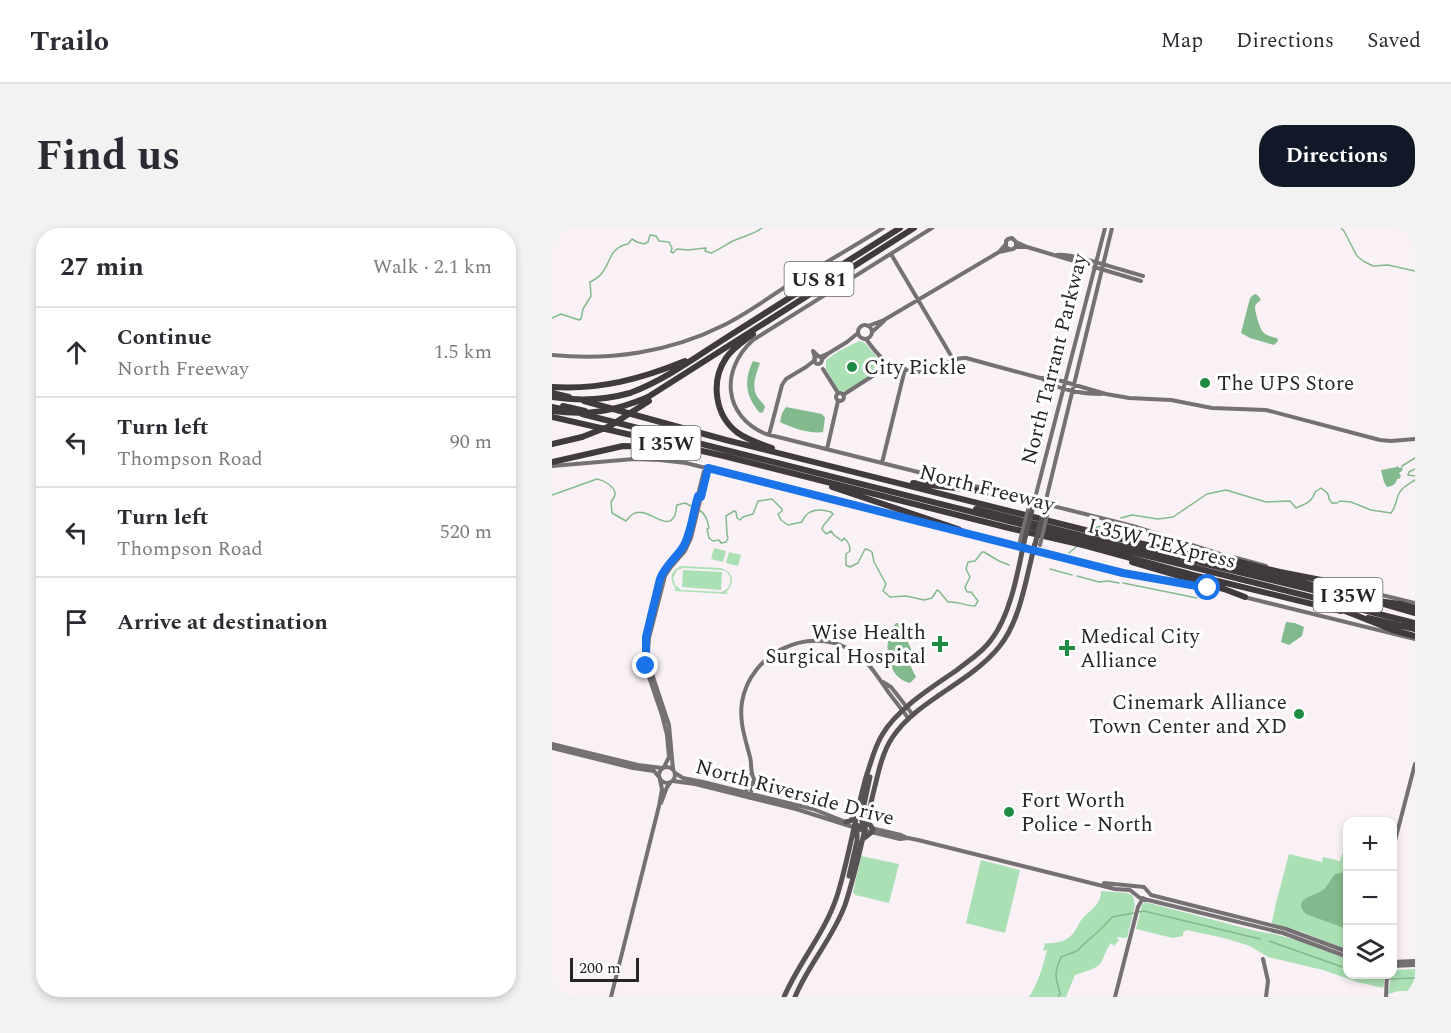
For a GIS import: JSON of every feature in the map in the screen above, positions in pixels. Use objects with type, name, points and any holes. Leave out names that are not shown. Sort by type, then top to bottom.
[{"type":"highway","name":"US 81","points":[[715,344],[900,228]]},
{"type":"highway","name":"US 81","points":[[649,399],[724,348],[914,228]]},
{"type":"highway","points":[[774,317],[732,351],[722,365],[716,389],[723,415],[738,433],[754,442],[841,469]]},
{"type":"highway","points":[[552,387],[575,388],[626,381],[684,362],[715,344]]},
{"type":"highway","points":[[552,398],[594,399],[630,393],[667,376],[715,344]]},
{"type":"highway","name":"North Freeway","points":[[552,393],[715,437],[1415,613]]},
{"type":"highway","points":[[552,407],[592,413],[649,399]]},
{"type":"highway","points":[[552,444],[582,437],[610,426],[649,399]]},
{"type":"highway","name":"I 35W TEXpress","points":[[552,407],[1128,547],[1415,621]]},
{"type":"highway","name":"I 35W TEXpress","points":[[552,407],[1415,621]]},
{"type":"highway","name":"North Freeway","points":[[552,417],[724,456],[1083,545],[1193,576],[1415,629]]},
{"type":"highway","points":[[552,464],[623,446],[658,447],[724,456]]},
{"type":"highway","points":[[774,469],[963,532]]},
{"type":"highway","points":[[862,474],[897,481],[1013,496]]},
{"type":"highway","points":[[1113,537],[1121,536],[1321,580]]},
{"type":"highway","points":[[1083,545],[1089,549],[1245,597]]},
{"type":"highway","points":[[1128,547],[1132,546],[1340,596],[1415,608]]},
{"type":"highway","points":[[1134,553],[1203,575],[1335,607],[1415,637]]},
{"type":"main road","points":[[552,355],[607,357],[645,352],[705,334],[730,322],[883,228]]},
{"type":"main road","points":[[884,320],[871,334],[847,342],[786,379],[782,385],[768,434],[749,425],[736,408],[732,397],[732,371],[744,348],[753,340],[932,228]]},
{"type":"main road","name":"North Tarrant Parkway","points":[[795,997],[832,933],[845,903],[862,841],[857,827],[857,813],[874,750],[883,733],[905,709],[977,656],[991,641],[1005,618],[1022,543],[1105,228]]},
{"type":"main road","name":"North Tarrant Parkway","points":[[784,997],[831,912],[852,837],[857,827],[868,816],[884,754],[892,739],[911,717],[988,659],[1000,646],[1009,631],[1046,508],[1112,228]]},
{"type":"main road","points":[[1007,247],[1006,242],[1010,238],[1014,239],[1016,245]]},
{"type":"main road","points":[[1016,245],[1142,279]]},
{"type":"main road","points":[[1007,247],[1013,249],[1016,245]]},
{"type":"main road","points":[[864,326],[884,320],[1007,247]]},
{"type":"main road","points":[[1088,260],[1092,259],[1099,250]]},
{"type":"main road","points":[[891,254],[953,359]]},
{"type":"main road","points":[[1057,255],[1088,260],[1095,266]]},
{"type":"main road","points":[[864,326],[871,334],[874,348]]},
{"type":"main road","points":[[861,337],[864,326]]},
{"type":"main road","points":[[861,337],[891,365],[922,373],[930,372],[958,357],[1040,378],[1072,390],[1106,394]]},
{"type":"main road","points":[[818,360],[838,393],[843,395]]},
{"type":"main road","points":[[838,400],[843,399],[843,395],[874,375],[885,361]]},
{"type":"main road","points":[[882,463],[905,369]]},
{"type":"main road","points":[[1040,378],[1051,378],[1106,394],[1129,398],[1178,401],[1212,408],[1266,410],[1379,440],[1415,439]]},
{"type":"main road","points":[[826,449],[838,400],[835,396],[838,393]]},
{"type":"main road","name":"North Freeway","points":[[768,434],[1028,500],[1032,505],[1046,508],[1053,506],[1133,526],[1222,555],[1415,603]]},
{"type":"main road","points":[[552,464],[634,459],[660,460],[706,468],[1016,546],[1022,543],[1036,547],[1047,554],[1123,573],[1195,585],[1415,637]]},
{"type":"main road","points":[[674,771],[665,714],[650,677],[648,633],[658,592],[667,572],[691,538],[706,468]]},
{"type":"main road","points":[[1001,626],[1009,631]]},
{"type":"main road","points":[[748,795],[754,779],[741,724],[743,699],[747,685],[759,666],[785,647],[802,642],[820,641],[847,648],[868,664],[911,717]]},
{"type":"main road","points":[[611,997],[659,806],[662,789],[659,772],[669,757],[669,735]]},
{"type":"main road","name":"North Riverside Drive","points":[[552,746],[633,768],[654,771],[664,783],[698,785],[813,810],[857,827],[900,839],[908,838],[1115,889],[1130,890],[1137,895]]},
{"type":"main road","points":[[874,750],[884,754]]},
{"type":"main road","name":"North Riverside Drive","points":[[588,755],[638,765],[668,767],[683,778],[748,795]]},
{"type":"main road","points":[[1397,833],[1415,764]]},
{"type":"main road","points":[[850,887],[849,877],[857,841],[857,827],[862,814],[870,767]]},
{"type":"main road","name":"North Riverside Drive","points":[[671,782],[674,771]]},
{"type":"main road","points":[[659,806],[666,787],[671,782]]},
{"type":"main road","points":[[862,841],[873,831],[868,822],[868,816]]},
{"type":"main road","name":"North Riverside Drive","points":[[1094,883],[1141,887]]},
{"type":"main road","points":[[1138,907],[1137,890],[1141,887],[1146,888],[1155,896],[1287,929],[1343,950]]},
{"type":"main road","points":[[1115,997],[1138,907],[1143,898],[1147,896],[1148,891]]},
{"type":"main road","points":[[1137,895],[1140,898],[1283,933],[1343,956]]},
{"type":"main road","points":[[1263,959],[1268,981],[1266,997]]},
{"type":"main road","points":[[1397,964],[1415,963]]},
{"type":"main road","points":[[1386,997],[1387,979]]},
{"type":"shaded area","points":[[1256,294],[1261,300],[1255,307],[1259,324],[1264,333],[1277,338],[1278,341],[1274,345],[1241,333],[1250,298]]},
{"type":"shaded area","name":"City Pickle","points":[[859,341],[864,342],[881,362],[864,381],[840,392],[826,369],[826,360]]},
{"type":"shaded area","points":[[753,361],[760,363],[754,386],[756,395],[765,407],[760,413],[747,388],[748,375]]},
{"type":"shaded area","points":[[786,407],[822,414],[825,418],[823,432],[801,430],[780,422]]},
{"type":"shaded area","points":[[1397,465],[1399,468],[1403,467],[1399,473],[1401,476],[1394,485],[1387,487],[1381,470],[1397,467]]},
{"type":"shaded area","points":[[714,548],[726,551],[723,562],[711,559]]},
{"type":"shaded area","points":[[729,552],[741,555],[738,566],[726,563]]},
{"type":"shaded area","points":[[681,566],[720,568],[728,572],[732,581],[726,592],[728,594],[674,591],[676,589],[672,576],[675,570]],"holes":[[[683,568],[722,570],[730,577],[730,584],[721,592],[681,590],[675,585],[673,578],[677,570]]]},
{"type":"shaded area","points":[[683,570],[722,572],[721,590],[682,587]]},
{"type":"shaded area","points":[[1286,622],[1304,627],[1302,636],[1289,645],[1281,642]]},
{"type":"shaded area","points":[[896,623],[906,624],[909,629],[908,642],[911,649],[909,663],[916,677],[910,683],[902,680],[896,674],[888,658],[888,639]]},
{"type":"shaded area","points":[[1289,854],[1322,862],[1323,857],[1340,861],[1343,854],[1343,948],[1302,932],[1273,924]]},
{"type":"shaded area","points":[[861,856],[899,864],[889,903],[855,895],[853,892]]},
{"type":"shaded area","points":[[981,860],[1020,870],[1005,933],[966,923]]},
{"type":"shaded area","points":[[1343,873],[1343,928],[1306,914],[1301,904],[1306,898],[1324,889],[1335,874]]},
{"type":"shaded area","points":[[1101,891],[1128,893],[1133,896],[1135,905],[1127,938],[1116,937],[1119,940],[1114,946],[1111,943],[1099,965],[1075,975],[1066,997],[1029,997],[1044,963],[1047,950],[1043,951],[1045,943],[1062,941],[1069,937],[1097,903]]},
{"type":"shaded area","points":[[1145,902],[1303,942],[1343,957],[1343,977],[1268,957],[1250,946],[1224,938],[1186,930],[1183,936],[1173,938],[1136,929],[1142,905]]},
{"type":"shaded area","points":[[1415,969],[1415,991],[1388,994],[1391,979],[1397,979],[1397,970]]},
{"type":"shaded area","points":[[1348,979],[1384,979],[1383,988]]},
{"type":"waterway","points":[[552,318],[561,314],[581,319],[583,309],[591,296],[590,282],[602,273],[617,248],[628,244],[632,239],[644,244],[648,242],[650,235],[656,236],[659,241],[669,242],[673,253],[677,249],[705,248],[705,251],[711,253],[762,228]]},
{"type":"waterway","points":[[1341,228],[1357,256],[1363,261],[1373,266],[1388,265],[1415,271]]},
{"type":"waterway","points":[[1402,466],[1415,458]]},
{"type":"waterway","points":[[1415,469],[1408,475],[1415,476]]},
{"type":"waterway","points":[[552,495],[597,479],[613,488],[615,494],[611,502],[612,513],[626,521],[638,512],[667,522],[675,515],[677,505],[685,503],[695,508]]},
{"type":"waterway","points":[[1121,518],[1132,515],[1158,519],[1173,517],[1207,494],[1226,490],[1266,502],[1290,501],[1296,508],[1308,502],[1321,488],[1328,494],[1332,503],[1351,502],[1371,510],[1391,513],[1400,493],[1415,480]]},
{"type":"waterway","points":[[699,510],[707,520],[709,538],[713,541],[719,540],[721,543],[726,542],[728,538],[726,516],[734,511],[740,520],[753,514],[758,501],[772,499],[782,509],[778,514],[781,520],[788,525],[802,522],[810,512],[822,510],[831,512],[833,514],[822,529],[826,534],[831,531],[842,541],[844,538],[848,542],[850,551],[846,554],[846,565],[850,567],[858,563],[865,549],[872,552],[874,562],[886,584],[883,591],[890,597],[906,596],[924,600],[932,598],[937,590],[948,602],[975,606],[978,601],[971,592],[967,592],[965,587],[970,577],[966,569],[968,562],[975,561],[984,552],[1009,565]]},
{"type":"waterway","points":[[1094,528],[1105,525]]},
{"type":"waterway","points":[[1069,553],[1076,547]]},
{"type":"waterway","points":[[1050,569],[1072,575]]},
{"type":"waterway","points":[[1077,576],[1099,582],[1119,583]]},
{"type":"waterway","points":[[1123,583],[1197,598]]},
{"type":"waterway","points":[[1139,912],[1144,911],[1260,939]]},
{"type":"waterway","points":[[1058,997],[1060,994],[1056,972],[1061,957],[1077,951],[1112,917],[1134,913]]},
{"type":"waterway","points":[[1269,941],[1343,967]]},
{"type":"waterway","points":[[1397,979],[1415,978]]},
{"type":"place","name":"City Pickle","points":[[852,367]]},
{"type":"place","name":"The UPS Store","points":[[1205,383]]},
{"type":"place","name":"Wise Health Surgical Hospital","points":[[940,644]]},
{"type":"place","name":"Medical City Alliance","points":[[1067,648]]},
{"type":"place","name":"Cinemark Alliance Town Center and XD","points":[[1299,714]]},
{"type":"place","name":"Fort Worth Police - North","points":[[1009,812]]},
{"type":"route","points":[[646,666],[646,637],[660,579],[664,570],[685,544],[708,468],[1123,573],[1208,588]]}]
